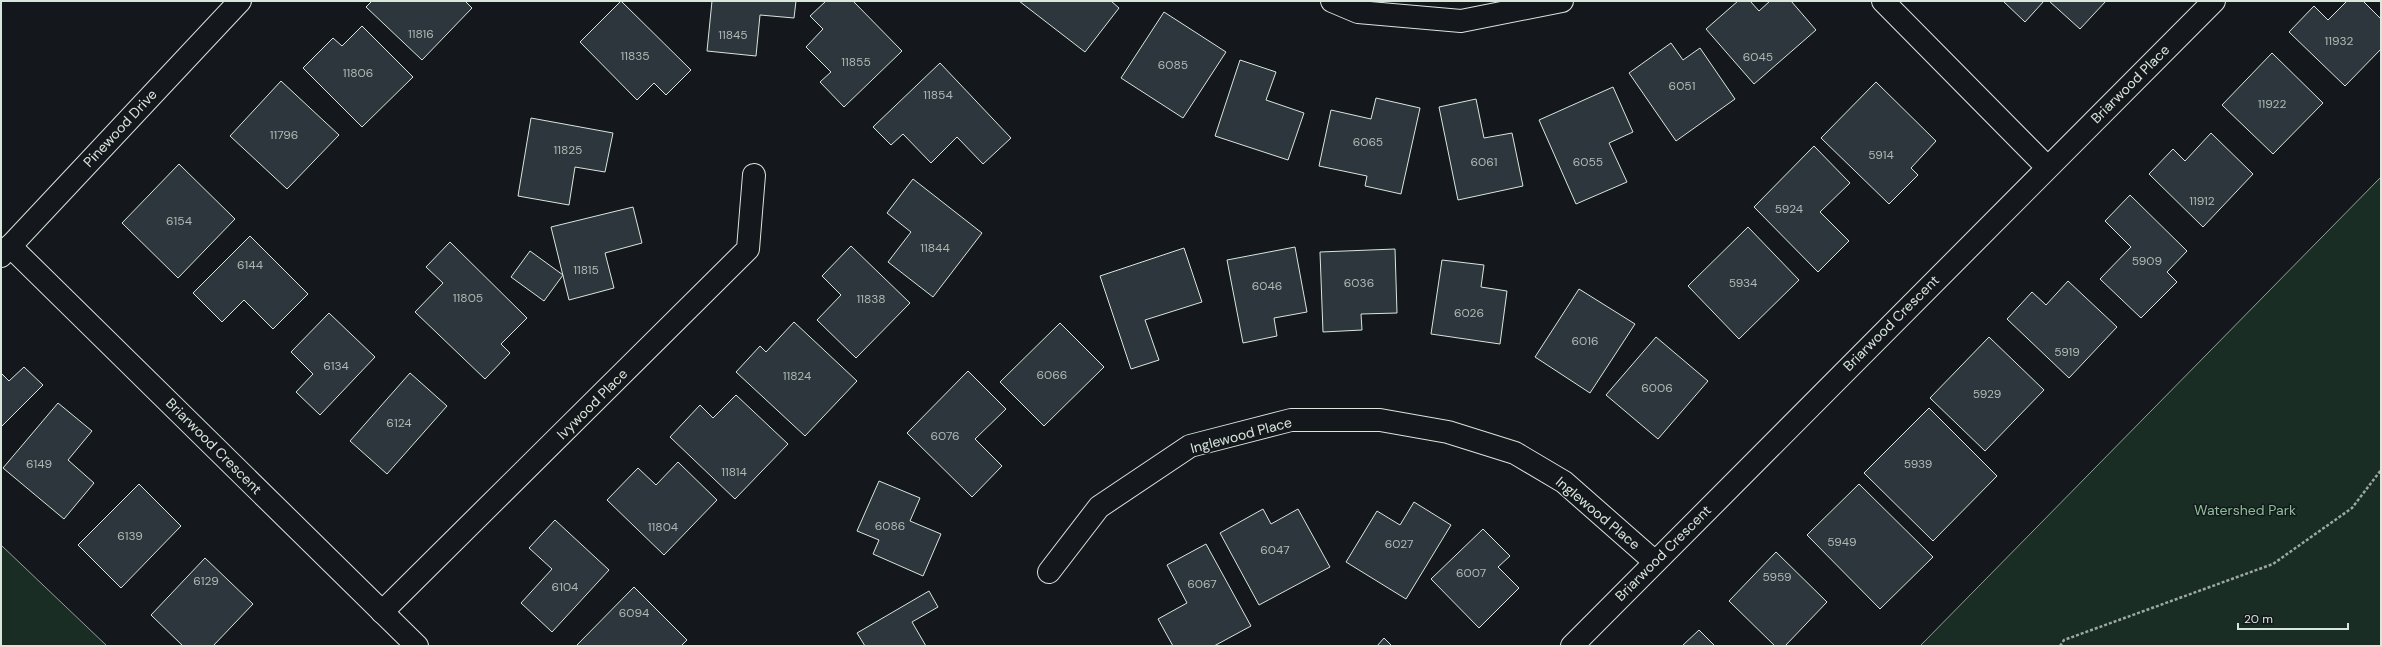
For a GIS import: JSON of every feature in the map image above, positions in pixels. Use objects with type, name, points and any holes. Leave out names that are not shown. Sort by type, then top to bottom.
[{"type":"street","name":"Pinewood Drive","points":[[6,251],[240,1]]},
{"type":"street","points":[[1332,1],[1358,12],[1461,21],[1562,1]]},
{"type":"street","points":[[1883,1],[2047,167]]},
{"type":"street","name":"Briarwood Place","points":[[2047,167],[2214,1]]},
{"type":"street","name":"Briarwood Crescent","points":[[1572,646],[2047,167]]},
{"type":"street","name":"Ivywood Place","points":[[382,612],[748,249],[754,175]]},
{"type":"street","name":"Briarwood Crescent","points":[[6,251],[417,646]]},
{"type":"street","name":"Inglewood Place","points":[[1049,572],[1099,508],[1190,446],[1291,420],[1380,420],[1448,432],[1515,453],[1564,482],[1655,562]]},
{"type":"path","points":[[2060,646],[2064,640],[2273,564],[2352,508],[2381,470]]},
{"type":"green space","name":"Watershed Park","points":[[2381,177],[2381,646],[1920,646]]},
{"type":"green space","points":[[1,545],[107,646],[1,646]]},
{"type":"building","points":[[372,1],[465,1],[472,8],[422,60],[366,7]]},
{"type":"building","points":[[621,1],[691,70],[666,95],[654,83],[637,100],[580,42]]},
{"type":"building","points":[[712,1],[796,1],[794,18],[760,15],[756,56],[707,51]]},
{"type":"building","points":[[826,1],[853,1],[902,51],[844,107],[820,82],[831,72],[806,47],[823,29],[810,16]]},
{"type":"building","points":[[1019,1],[1111,1],[1119,8],[1085,52]]},
{"type":"building","points":[[1738,1],[1750,1],[1759,11],[1770,1],[1791,1],[1816,30],[1754,84],[1706,29]]},
{"type":"building","points":[[2003,1],[2044,1],[2025,22]]},
{"type":"building","points":[[2049,1],[2106,1],[2080,29]]},
{"type":"building","points":[[2347,1],[2363,1],[2381,19],[2381,49],[2345,86],[2289,32],[2314,6],[2328,20]]},
{"type":"building","points":[[1164,12],[1226,52],[1183,118],[1121,78]]},
{"type":"building","points":[[362,26],[413,77],[362,127],[303,68],[333,38],[342,46]]},
{"type":"building","points":[[1671,43],[1683,60],[1700,48],[1735,99],[1676,141],[1629,73]]},
{"type":"building","points":[[2272,53],[2323,103],[2273,154],[2222,105]]},
{"type":"building","points":[[1240,60],[1276,72],[1266,100],[1304,113],[1288,160],[1215,136]]},
{"type":"building","points":[[940,63],[1011,138],[983,164],[957,137],[931,163],[903,134],[891,145],[873,127]]},
{"type":"building","points":[[281,81],[339,135],[287,189],[230,136]]},
{"type":"building","points":[[1876,82],[1936,141],[1911,168],[1918,175],[1889,204],[1821,138]]},
{"type":"building","points":[[1613,87],[1633,132],[1609,143],[1627,182],[1576,204],[1539,120]]},
{"type":"building","points":[[1376,98],[1420,108],[1401,194],[1365,186],[1367,176],[1319,166],[1331,110],[1371,119]]},
{"type":"building","points":[[1476,99],[1484,138],[1512,133],[1523,186],[1458,200],[1439,107]]},
{"type":"building","points":[[531,118],[613,133],[605,172],[575,167],[569,205],[518,196]]},
{"type":"building","points":[[2211,133],[2253,174],[2203,227],[2149,174],[2173,149],[2185,161]]},
{"type":"building","points":[[1814,146],[1850,183],[1820,212],[1849,241],[1818,272],[1754,207]]},
{"type":"building","points":[[179,164],[235,219],[178,278],[122,223]]},
{"type":"building","points":[[913,179],[982,233],[933,297],[888,262],[911,232],[887,213]]},
{"type":"building","points":[[2130,195],[2187,251],[2167,272],[2177,282],[2141,318],[2100,279],[2131,247],[2105,221]]},
{"type":"building","points":[[633,207],[642,243],[605,253],[614,288],[569,300],[551,227]]},
{"type":"building","points":[[1748,227],[1799,280],[1739,339],[1688,286]]},
{"type":"building","points":[[250,236],[308,294],[273,329],[244,300],[222,322],[193,293]]},
{"type":"building","points":[[450,242],[527,318],[501,344],[510,353],[485,379],[415,312],[443,283],[426,267]]},
{"type":"building","points":[[851,246],[910,303],[856,358],[817,320],[841,295],[822,276]]},
{"type":"building","points":[[1295,247],[1307,312],[1274,318],[1277,336],[1243,343],[1227,260]]},
{"type":"building","points":[[1184,248],[1202,302],[1145,320],[1159,360],[1131,369],[1100,276]]},
{"type":"building","points":[[1395,249],[1397,313],[1361,314],[1362,330],[1323,332],[1320,252]]},
{"type":"building","points":[[530,251],[563,275],[544,301],[511,277]]},
{"type":"building","points":[[1442,260],[1484,265],[1481,287],[1507,291],[1500,344],[1431,334]]},
{"type":"building","points":[[2068,281],[2117,327],[2069,378],[2007,319],[2032,292],[2046,305]]},
{"type":"building","points":[[1579,289],[1635,324],[1590,393],[1535,357]]},
{"type":"building","points":[[329,313],[375,357],[320,415],[296,392],[313,374],[291,352]]},
{"type":"building","points":[[794,322],[857,381],[805,436],[736,372],[760,346],[766,352]]},
{"type":"building","points":[[1060,323],[1104,367],[1044,426],[1000,382]]},
{"type":"building","points":[[1656,337],[1708,381],[1658,439],[1606,395]]},
{"type":"building","points":[[1989,337],[2044,390],[1985,451],[1930,398]]},
{"type":"building","points":[[24,367],[43,385],[1,427],[1,373],[9,381]]},
{"type":"building","points":[[968,371],[1006,409],[975,439],[1002,466],[972,497],[907,433]]},
{"type":"building","points":[[410,373],[447,406],[387,474],[350,441]]},
{"type":"building","points":[[736,395],[788,444],[735,499],[670,437],[700,405],[713,418]]},
{"type":"building","points":[[58,403],[92,431],[68,460],[94,483],[64,519],[3,468]]},
{"type":"building","points":[[1929,408],[1997,476],[1933,541],[1864,473]]},
{"type":"building","points":[[678,462],[717,500],[664,555],[607,500],[638,468],[656,485]]},
{"type":"building","points":[[879,481],[920,498],[910,521],[941,534],[923,576],[873,554],[879,540],[857,531]]},
{"type":"building","points":[[139,484],[181,526],[121,588],[78,545]]},
{"type":"building","points":[[1859,484],[1933,557],[1880,609],[1807,535]]},
{"type":"building","points":[[1414,502],[1451,525],[1406,599],[1346,562],[1377,511],[1400,525]]},
{"type":"building","points":[[1263,509],[1271,524],[1298,509],[1330,567],[1259,605],[1220,533]]},
{"type":"building","points":[[555,520],[609,570],[552,632],[521,603],[552,569],[529,548]]},
{"type":"building","points":[[1483,529],[1510,556],[1498,567],[1519,588],[1479,628],[1431,579]]},
{"type":"building","points":[[1206,544],[1251,626],[1214,646],[1173,646],[1158,619],[1187,603],[1167,565]]},
{"type":"building","points":[[1776,552],[1827,602],[1785,646],[1775,646],[1729,601]]},
{"type":"building","points":[[205,558],[253,604],[213,646],[183,646],[151,615]]},
{"type":"building","points":[[634,587],[687,640],[681,646],[576,646]]},
{"type":"building","points":[[929,591],[938,607],[912,622],[926,646],[865,646],[857,633]]},
{"type":"building","points":[[1699,630],[1715,646],[1682,646]]},
{"type":"building","points":[[1384,638],[1392,646],[1377,646]]}]
